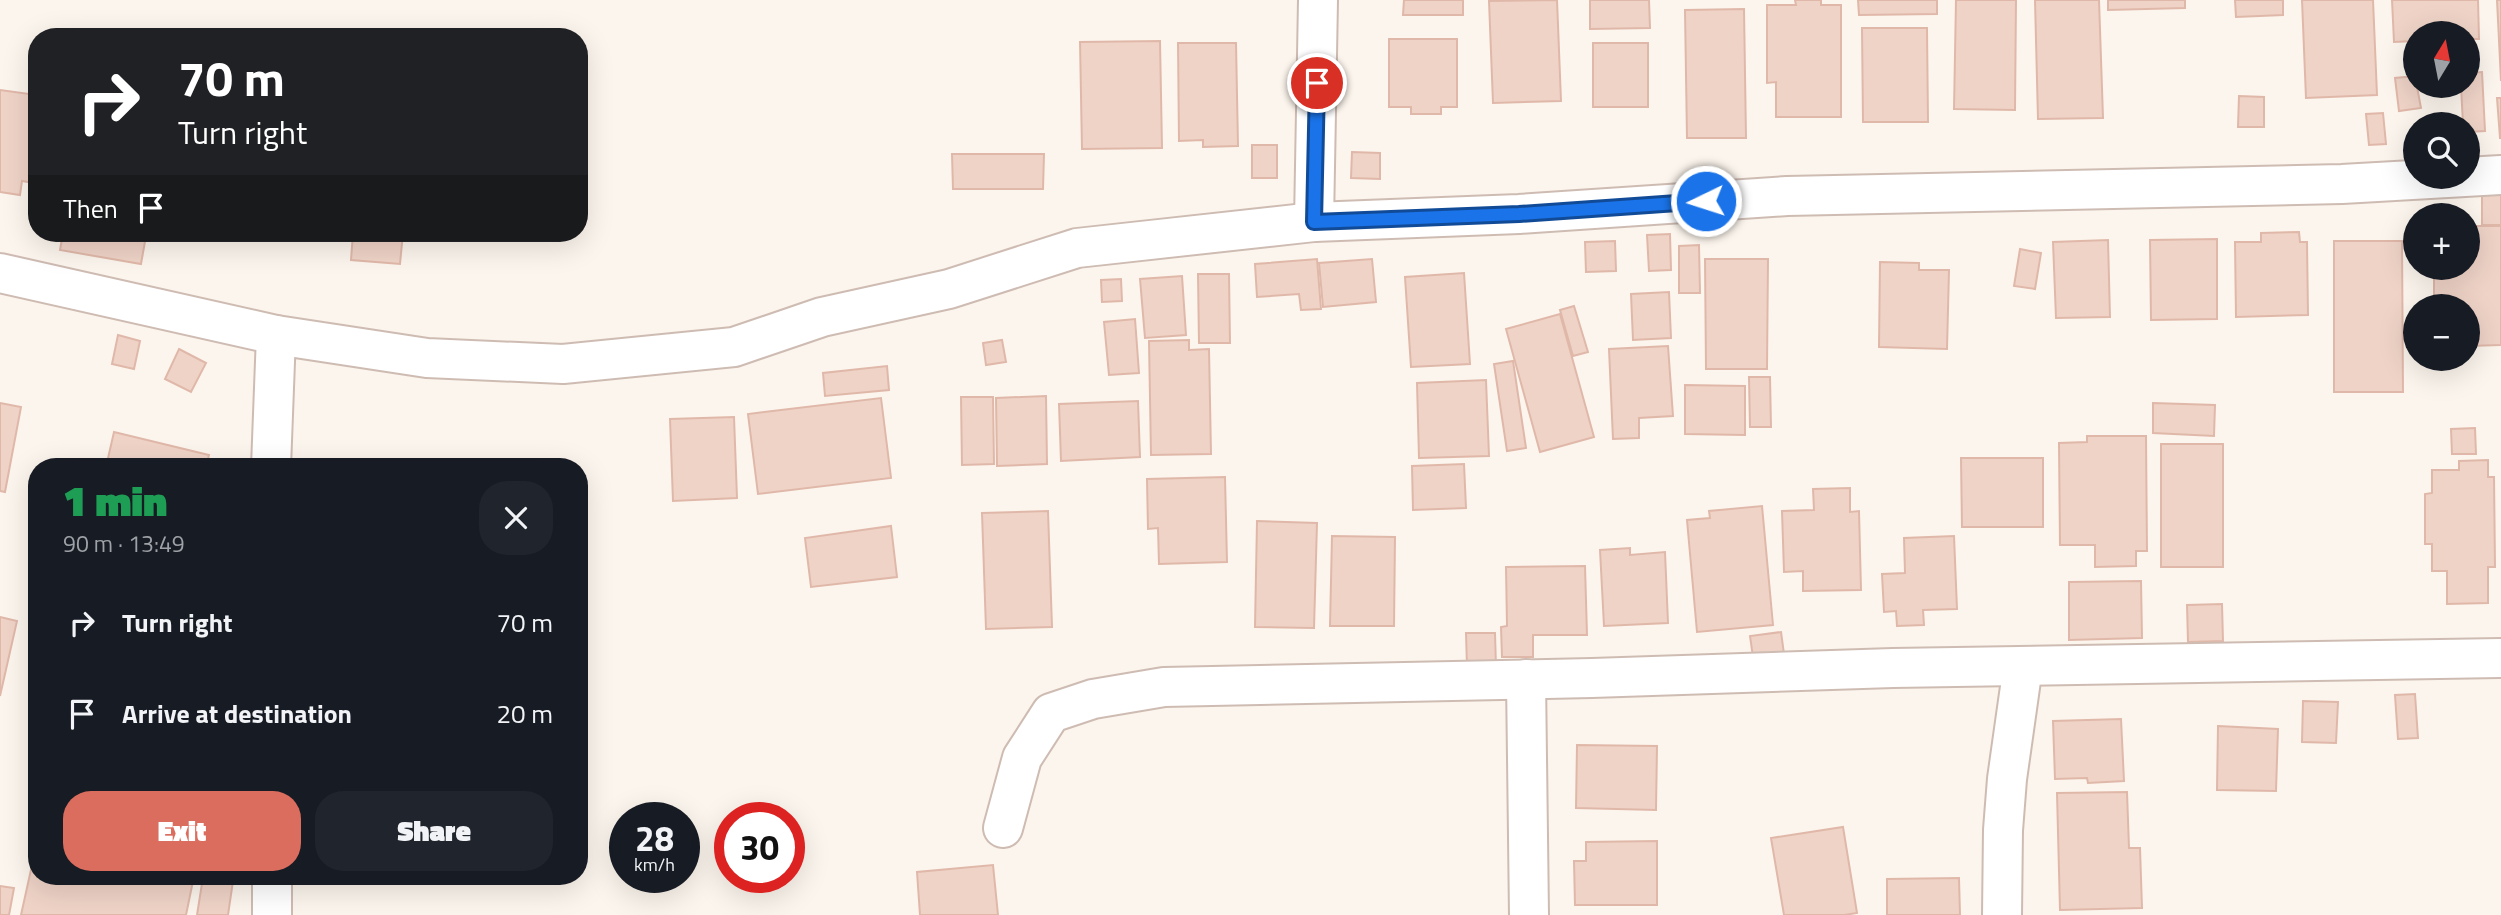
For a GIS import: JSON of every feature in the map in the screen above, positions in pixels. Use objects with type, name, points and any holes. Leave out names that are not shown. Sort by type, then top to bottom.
[{"type":"street","points":[[1314,222],[1318,0]]},
{"type":"street","points":[[0,273],[276,335],[427,358],[563,364],[734,347],[822,317],[949,289],[1077,248],[1314,222],[1519,214],[1787,196],[2342,184],[2501,175]]},
{"type":"street","points":[[271,458],[276,335]]},
{"type":"street","points":[[1003,828],[1022,758],[1051,713],[1093,699],[1164,687],[2023,666],[2501,658]]},
{"type":"street","points":[[2002,915],[2006,792],[2023,666]]},
{"type":"street","points":[[1526,679],[1529,915]]},
{"type":"street","points":[[272,885],[272,915]]},
{"type":"building","points":[[1404,0],[1463,0],[1463,15],[1403,15]]},
{"type":"building","points":[[1557,0],[1561,101],[1493,103],[1489,1]]},
{"type":"building","points":[[1590,0],[1649,0],[1650,28],[1590,29]]},
{"type":"building","points":[[1795,0],[1821,0],[1821,5],[1841,5],[1841,117],[1776,117],[1776,82],[1767,83],[1767,5],[1796,5]]},
{"type":"building","points":[[1858,0],[1937,0],[1937,14],[1859,15]]},
{"type":"building","points":[[1956,0],[2016,0],[2015,110],[1954,109]]},
{"type":"building","points":[[2035,0],[2099,0],[2103,118],[2038,119]]},
{"type":"building","points":[[2108,0],[2185,0],[2185,8],[2108,10]]},
{"type":"building","points":[[2235,0],[2283,0],[2283,15],[2236,17]]},
{"type":"building","points":[[2302,0],[2373,0],[2377,95],[2306,98]]},
{"type":"building","points":[[2392,0],[2478,0],[2479,21],[2403,21],[2403,42],[2394,42]]},
{"type":"building","points":[[2497,0],[2501,0],[2501,81]]},
{"type":"building","points":[[1744,9],[1746,138],[1687,138],[1685,10]]},
{"type":"building","points":[[1862,28],[1927,28],[1928,122],[1863,122]]},
{"type":"building","points":[[1389,39],[1457,39],[1457,107],[1441,107],[1441,114],[1411,114],[1411,107],[1389,107]]},
{"type":"building","points":[[1160,41],[1162,148],[1082,149],[1080,42]]},
{"type":"building","points":[[1178,43],[1236,43],[1238,146],[1203,147],[1203,140],[1179,141]]},
{"type":"building","points":[[1593,43],[1648,43],[1648,107],[1593,107]]},
{"type":"building","points":[[2480,72],[2485,131],[2480,131],[2480,112],[2462,112],[2462,98],[2480,98]]},
{"type":"building","points":[[2403,77],[2403,98],[2419,98],[2421,108],[2399,111],[2395,78]]},
{"type":"building","points":[[0,90],[28,94],[28,182],[22,181],[20,195],[0,192]]},
{"type":"building","points":[[2239,96],[2264,97],[2264,127],[2238,127]]},
{"type":"building","points":[[2497,98],[2501,98],[2501,138],[2500,138]]},
{"type":"building","points":[[2383,113],[2386,144],[2369,145],[2366,114]]},
{"type":"building","points":[[1252,145],[1277,145],[1277,178],[1252,178]]},
{"type":"building","points":[[1352,152],[1380,153],[1380,179],[1351,178]]},
{"type":"building","points":[[952,154],[1044,154],[1043,189],[953,189]]},
{"type":"building","points":[[2482,195],[2501,195],[2501,225],[2482,225]]},
{"type":"building","points":[[2480,226],[2501,226],[2501,345],[2480,346],[2480,294],[2434,294],[2434,280],[2480,280]]},
{"type":"building","points":[[2299,232],[2300,242],[2307,242],[2308,315],[2236,317],[2235,242],[2261,242],[2261,233]]},
{"type":"building","points":[[1670,234],[1671,270],[1649,271],[1647,235]]},
{"type":"building","points":[[2217,239],[2217,319],[2151,320],[2150,240]]},
{"type":"building","points":[[2108,240],[2110,317],[2056,318],[2053,242]]},
{"type":"building","points":[[1615,241],[1616,271],[1586,272],[1585,242]]},
{"type":"building","points":[[2334,241],[2402,241],[2403,392],[2334,392]]},
{"type":"building","points":[[61,242],[145,242],[141,264],[60,250]]},
{"type":"building","points":[[352,242],[402,242],[400,264],[351,260]]},
{"type":"building","points":[[1699,245],[1700,293],[1679,293],[1679,246]]},
{"type":"building","points":[[2020,249],[2041,253],[2035,289],[2014,286]]},
{"type":"building","points":[[1317,259],[1321,309],[1301,310],[1299,294],[1257,297],[1255,264]]},
{"type":"building","points":[[1372,259],[1376,302],[1323,307],[1319,263]]},
{"type":"building","points":[[1705,259],[1768,259],[1767,369],[1706,369]]},
{"type":"building","points":[[1880,262],[1919,263],[1919,270],[1949,270],[1947,349],[1879,347]]},
{"type":"building","points":[[1464,273],[1470,364],[1411,367],[1405,277]]},
{"type":"building","points":[[1198,274],[1229,274],[1230,343],[1199,343]]},
{"type":"building","points":[[1182,276],[1186,335],[1145,338],[1140,279]]},
{"type":"building","points":[[1121,279],[1122,301],[1102,302],[1101,280]]},
{"type":"building","points":[[1669,292],[1671,338],[1633,340],[1631,294]]},
{"type":"building","points":[[1574,306],[1588,352],[1573,356],[1560,310]]},
{"type":"building","points":[[1560,314],[1594,437],[1540,452],[1506,329]]},
{"type":"building","points":[[1135,319],[1139,373],[1109,375],[1104,322]]},
{"type":"building","points":[[118,335],[140,341],[134,369],[112,364]]},
{"type":"building","points":[[1002,340],[1006,362],[986,365],[983,343]]},
{"type":"building","points":[[1189,340],[1189,350],[1209,349],[1211,454],[1151,455],[1149,341]]},
{"type":"building","points":[[1668,346],[1673,416],[1639,418],[1639,438],[1613,439],[1609,349]]},
{"type":"building","points":[[179,349],[206,363],[191,392],[165,379]]},
{"type":"building","points":[[1513,361],[1526,448],[1507,451],[1494,364]]},
{"type":"building","points":[[887,366],[889,390],[825,396],[823,373]]},
{"type":"building","points":[[1749,377],[1770,377],[1771,427],[1750,427]]},
{"type":"building","points":[[1486,380],[1489,456],[1419,458],[1417,383]]},
{"type":"building","points":[[1685,385],[1745,386],[1745,435],[1685,434]]},
{"type":"building","points":[[1046,396],[1047,464],[997,466],[996,398]]},
{"type":"building","points":[[961,397],[993,397],[994,464],[962,465]]},
{"type":"building","points":[[881,398],[891,478],[758,494],[748,414]]},
{"type":"building","points":[[1138,401],[1140,457],[1061,461],[1059,404]]},
{"type":"building","points":[[0,403],[21,407],[5,492],[0,491]]},
{"type":"building","points":[[2153,403],[2215,405],[2214,436],[2153,433]]},
{"type":"building","points":[[734,417],[737,498],[673,501],[670,419]]},
{"type":"building","points":[[2475,428],[2476,454],[2452,454],[2451,429]]},
{"type":"building","points":[[114,432],[209,455],[208,458],[108,458]]},
{"type":"building","points":[[2087,436],[2146,436],[2147,551],[2136,551],[2136,566],[2095,567],[2095,545],[2060,545],[2059,443],[2087,442]]},
{"type":"building","points":[[2161,444],[2223,444],[2223,567],[2161,567]]},
{"type":"building","points":[[1961,458],[2043,458],[2043,527],[1962,527]]},
{"type":"building","points":[[2488,460],[2488,477],[2494,477],[2495,567],[2488,567],[2488,603],[2447,604],[2447,571],[2432,571],[2432,544],[2425,544],[2425,494],[2432,493],[2432,470],[2459,470],[2459,461]]},
{"type":"building","points":[[1464,464],[1466,508],[1413,510],[1412,466]]},
{"type":"building","points":[[1225,477],[1227,562],[1159,564],[1158,528],[1148,529],[1147,479]]},
{"type":"building","points":[[1850,488],[1850,512],[1859,511],[1861,590],[1803,591],[1803,571],[1784,572],[1782,511],[1814,510],[1813,489]]},
{"type":"building","points":[[1762,506],[1773,625],[1697,632],[1687,520],[1710,518],[1709,511]]},
{"type":"building","points":[[1048,511],[1052,627],[986,629],[982,513]]},
{"type":"building","points":[[1257,521],[1317,523],[1314,628],[1255,627]]},
{"type":"building","points":[[891,526],[897,577],[811,587],[805,538]]},
{"type":"building","points":[[1332,536],[1395,537],[1394,626],[1330,626]]},
{"type":"building","points":[[1954,536],[1957,609],[1923,610],[1924,625],[1897,626],[1896,611],[1884,612],[1882,574],[1905,573],[1904,538]]},
{"type":"building","points":[[1630,548],[1630,555],[1665,552],[1668,623],[1604,626],[1600,550]]},
{"type":"building","points":[[1585,566],[1587,635],[1533,635],[1533,657],[1502,657],[1501,627],[1507,626],[1506,567]]},
{"type":"building","points":[[2141,581],[2142,638],[2069,640],[2069,582]]},
{"type":"building","points":[[2222,604],[2223,641],[2188,642],[2187,605]]},
{"type":"building","points":[[0,617],[17,621],[0,696]]},
{"type":"building","points":[[1781,632],[1784,654],[1753,657],[1750,636]]},
{"type":"building","points":[[1466,633],[1495,633],[1496,667],[1467,667]]},
{"type":"building","points":[[2415,694],[2418,738],[2398,739],[2395,695]]},
{"type":"building","points":[[2303,701],[2338,702],[2336,743],[2302,742]]},
{"type":"building","points":[[2121,719],[2124,781],[2088,783],[2087,778],[2055,779],[2053,721]]},
{"type":"building","points":[[2218,726],[2278,729],[2276,791],[2217,790]]},
{"type":"building","points":[[1577,745],[1657,746],[1656,810],[1576,808]]},
{"type":"building","points":[[2127,792],[2129,848],[2140,848],[2142,908],[2060,910],[2057,793]]},
{"type":"building","points":[[1843,827],[1857,913],[1784,915],[1771,838]]},
{"type":"building","points":[[1657,841],[1657,905],[1575,905],[1574,861],[1586,861],[1586,842]]},
{"type":"building","points":[[993,865],[998,915],[920,915],[917,872]]},
{"type":"building","points":[[1959,878],[1960,915],[1887,915],[1887,879]]},
{"type":"building","points":[[28,883],[192,885],[186,915],[21,915]]},
{"type":"building","points":[[202,885],[232,885],[228,915],[197,915]]},
{"type":"building","points":[[0,886],[14,888],[9,915],[0,915]]},
{"type":"route","points":[[1317,83],[1314,222],[1519,214],[1706,201]]}]
